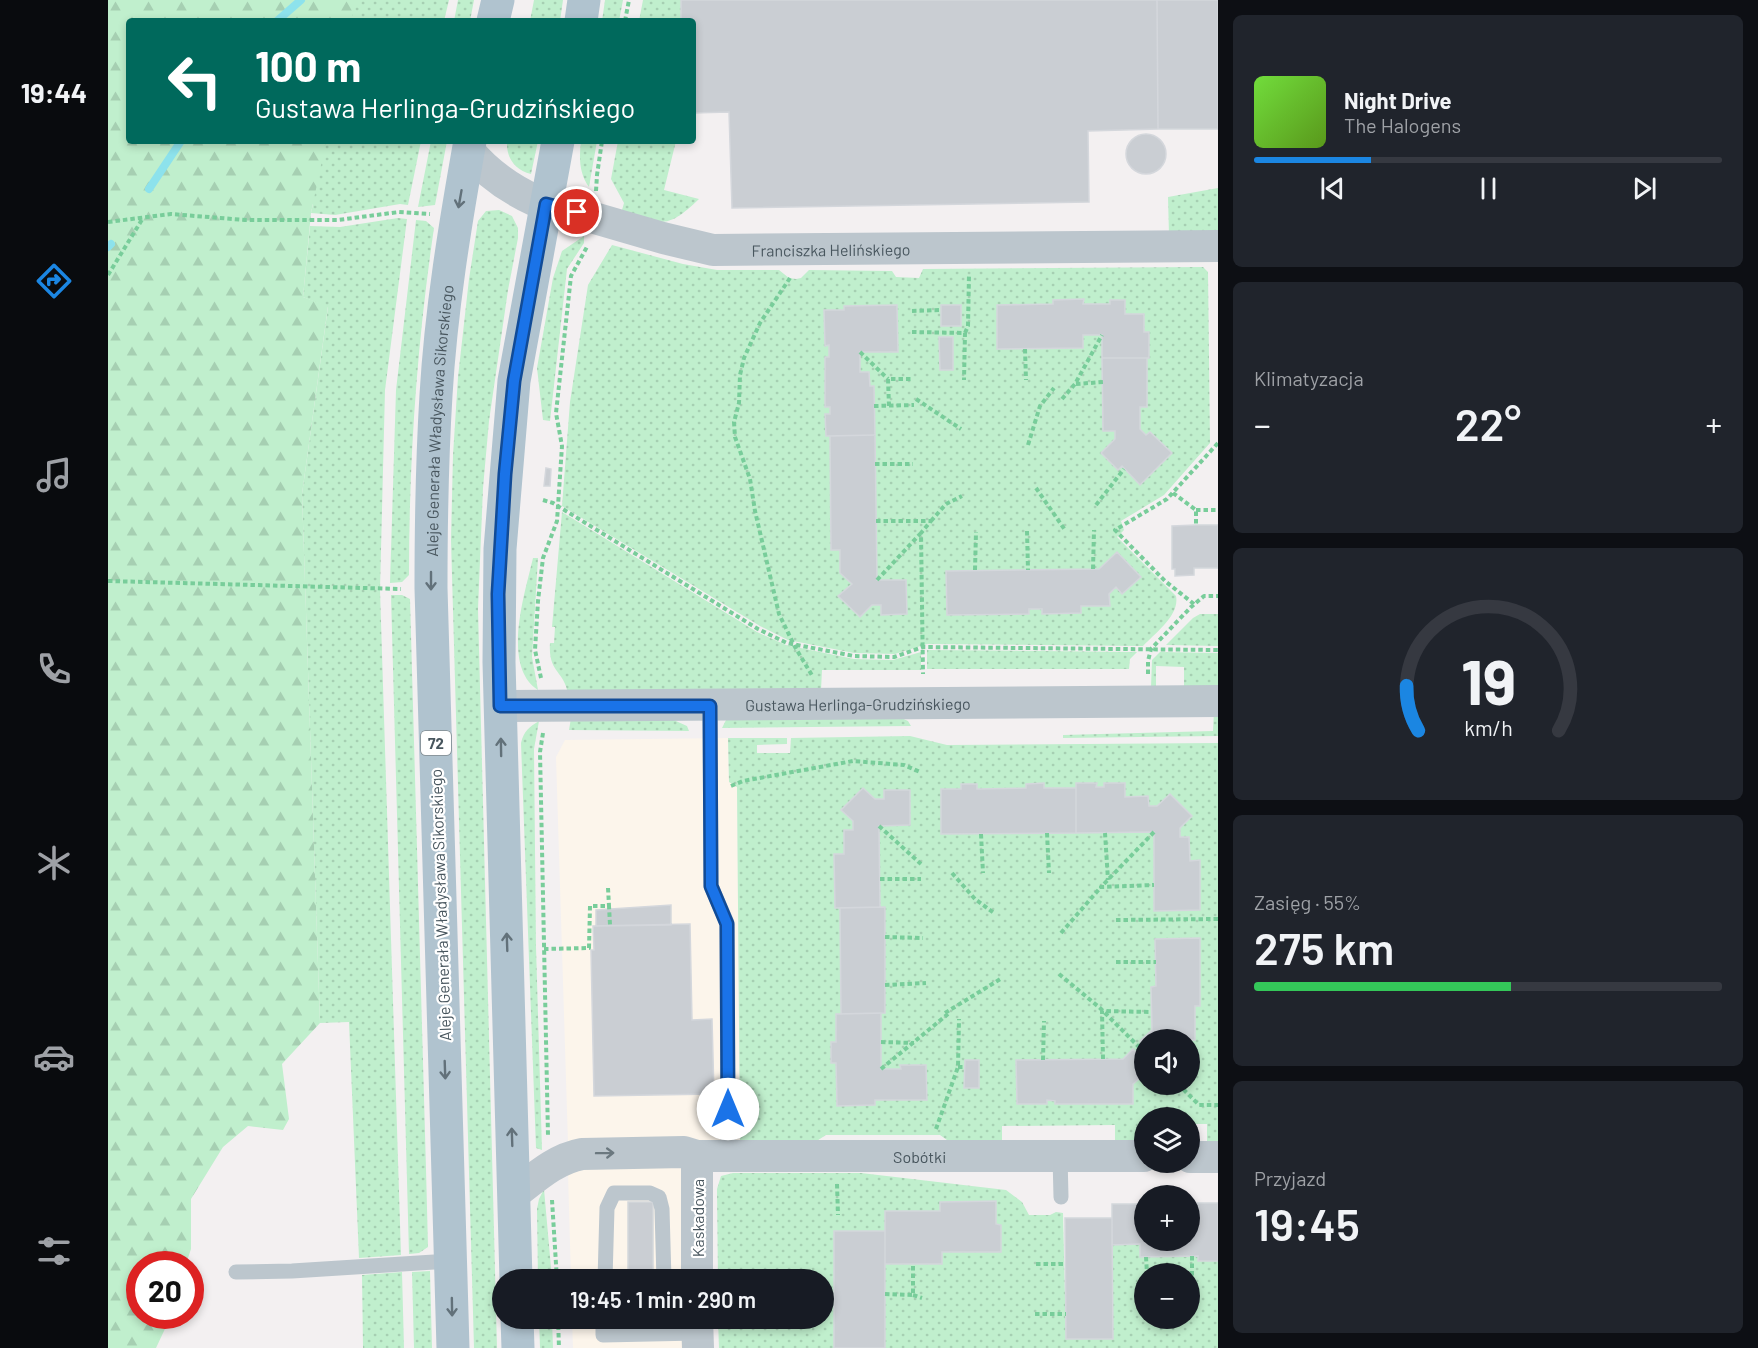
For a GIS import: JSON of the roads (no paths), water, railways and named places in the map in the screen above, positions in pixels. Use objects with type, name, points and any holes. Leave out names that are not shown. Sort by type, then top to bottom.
[{"type":"main road","points":[[495,18],[498,0]]},
{"type":"main road","points":[[581,18],[584,0]]},
{"type":"main road","points":[[516,1269],[498,594],[505,474],[514,381],[557,144]]},
{"type":"main road","name":"Aleje Generała Władysława Sikorskiego","points":[[453,1348],[431,588],[431,508],[436,394],[445,302],[469,146]]},
{"type":"main road","points":[[518,1329],[518,1348]]},
{"type":"street","name":"Franciszka Helińskiego","points":[[469,146],[487,170],[526,196],[663,238],[713,250],[1218,246]]},
{"type":"street","name":"Gustawa Herlinga-Grudzińskiego","points":[[500,706],[1218,701]]},
{"type":"street","name":"Sobótki","points":[[514,1194],[549,1167],[582,1154],[684,1152],[697,1156],[1134,1156]]},
{"type":"street","name":"Kaskadowa","points":[[697,1156],[697,1269]]},
{"type":"street","points":[[1200,1157],[1218,1157]]},
{"type":"lane","points":[[710,706],[711,886],[727,924],[728,1156]]},
{"type":"lane","points":[[1060,1156],[1061,1197]]},
{"type":"lane","points":[[604,1269],[607,1208],[610,1198],[614,1193],[650,1193],[659,1197],[662,1209],[664,1269]]},
{"type":"lane","points":[[236,1272],[292,1271],[450,1261]]},
{"type":"lane","points":[[602,1341],[652,1329]]},
{"type":"lane","points":[[679,1329],[698,1333]]},
{"type":"waterway","points":[[280,18],[301,0]]},
{"type":"waterway","points":[[149,189],[179,144]]},
{"type":"waterway","points":[[108,247],[111,244]]}]
